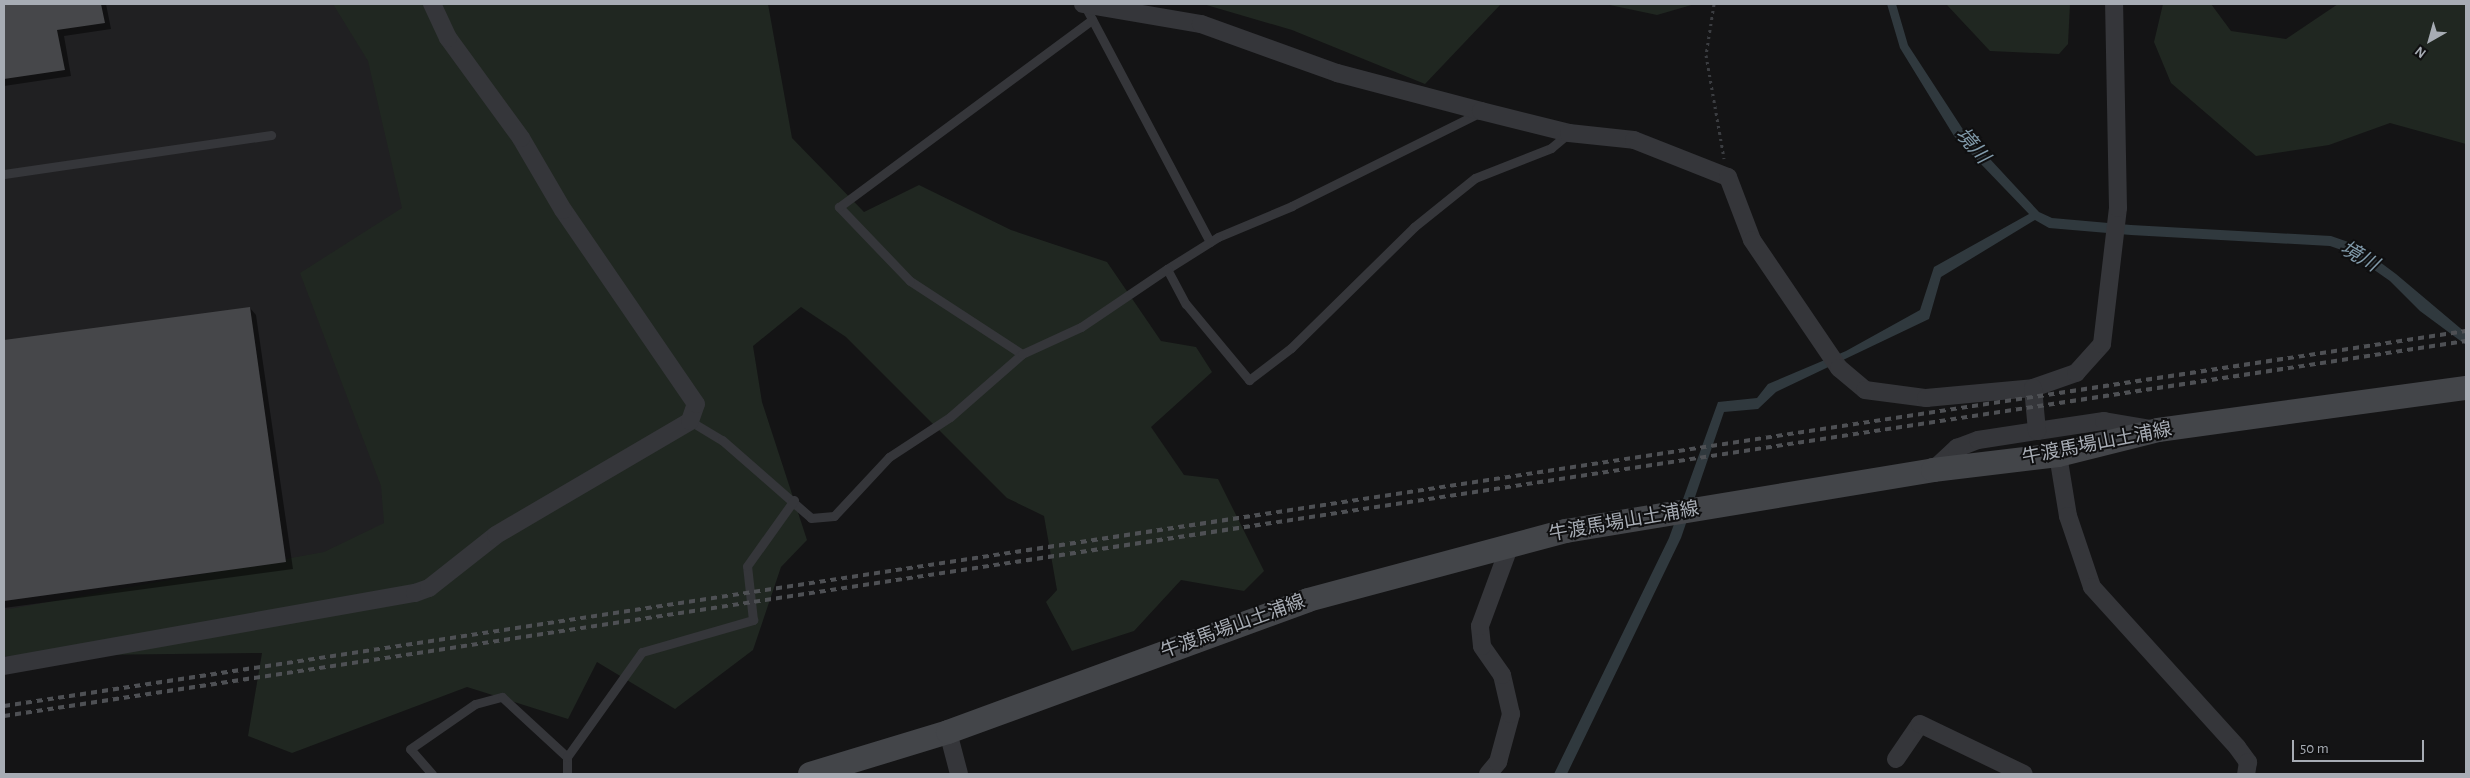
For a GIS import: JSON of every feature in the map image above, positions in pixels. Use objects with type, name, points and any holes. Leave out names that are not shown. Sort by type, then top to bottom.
[{"type":"main road","name":"牛渡馬場山土浦線","points":[[810,774],[948,732],[1308,600],[1566,531],[1933,470],[2058,455],[2158,430],[2466,388]]},
{"type":"street","points":[[4,666],[422,591],[496,535],[690,421],[696,404],[563,210],[521,138],[448,38],[432,4]]},
{"type":"street","points":[[1087,10],[1201,24],[1337,73],[1481,112],[1569,133],[1634,140],[1728,177],[1752,240],[1839,368],[1865,390],[1926,398],[2033,388],[2076,373],[2102,344],[2118,208],[2114,4]]},
{"type":"street","points":[[2033,388],[2037,430]]},
{"type":"street","points":[[1933,470],[1957,448],[1978,440],[2104,421],[2158,430]]},
{"type":"street","points":[[2058,455],[2068,516],[2092,587],[2237,747],[2248,762],[2246,774]]},
{"type":"street","points":[[1488,774],[1498,762],[1510,714],[1502,675],[1482,646],[1480,626],[1510,545]]},
{"type":"street","points":[[1896,759],[1920,724],[2024,774]]},
{"type":"street","points":[[948,732],[959,774]]},
{"type":"lane","points":[[1022,354],[910,281],[839,207],[1087,10],[1210,242]]},
{"type":"lane","points":[[690,421],[722,440],[794,500],[811,518],[834,516],[889,457],[950,418],[1022,354],[1081,327],[1210,242],[1301,202],[1481,112]]},
{"type":"lane","points":[[1167,269],[1186,304],[1249,380],[1291,348],[1414,227],[1475,178],[1551,148],[1569,133]]},
{"type":"lane","points":[[4,174],[271,135]]},
{"type":"lane","points":[[567,774],[567,757],[642,652],[753,620],[747,566],[794,500]]},
{"type":"lane","points":[[432,774],[410,749],[475,704],[502,697],[567,757]]},
{"type":"path","points":[[1714,4],[1706,55],[1728,177]]},
{"type":"shaded area","points":[[4,4],[414,4],[667,433],[4,666]]},
{"type":"shaded area","points":[[333,4],[768,4],[792,138],[864,212],[919,185],[1011,230],[1107,262],[1161,341],[1196,347],[1212,372],[1151,427],[1184,475],[1218,479],[1264,571],[1244,591],[1181,580],[1134,631],[1072,651],[1046,602],[1057,590],[1044,516],[1007,498],[846,337],[801,307],[753,346],[762,402],[807,540],[781,567],[753,650],[675,709],[597,662],[568,719],[467,687],[292,753],[248,736],[262,653],[4,656],[4,610],[324,552],[384,523],[381,486],[300,273],[402,208],[368,61]]},
{"type":"shaded area","points":[[1203,4],[1501,4],[1425,84],[1292,30]]},
{"type":"shaded area","points":[[1605,4],[1695,4],[1657,15]]},
{"type":"shaded area","points":[[2070,4],[2068,44],[2059,54],[1990,51],[1947,5]]},
{"type":"shaded area","points":[[2163,4],[2211,4],[2231,31],[2286,39],[2338,4],[2466,4],[2466,144],[2390,123],[2329,145],[2256,156],[2171,83],[2154,42]]},
{"type":"water","name":"境川","points":[[1887,4],[1896,4],[1908,45],[1964,131],[2039,212],[2052,218],[2131,225],[2331,236],[2357,245],[2396,274],[2466,333],[2466,345],[2420,311],[2390,281],[2350,253],[2330,246],[2131,235],[2049,228],[2035,220],[1941,277],[1929,319],[1776,392],[1758,409],[1724,412],[1681,538],[1567,774],[1554,774],[1669,538],[1718,402],[1757,398],[1768,384],[1846,351],[1920,310],[1934,267],[2029,214],[1954,136],[1900,48]]},
{"type":"building","points":[[4,4],[101,4],[105,23],[57,30],[65,70],[4,79]]},
{"type":"building","points":[[250,307],[286,562],[4,601],[4,340]]},
{"type":"railway","points":[[4,706],[2466,331]]},
{"type":"railway","points":[[4,716],[2466,341]]}]
